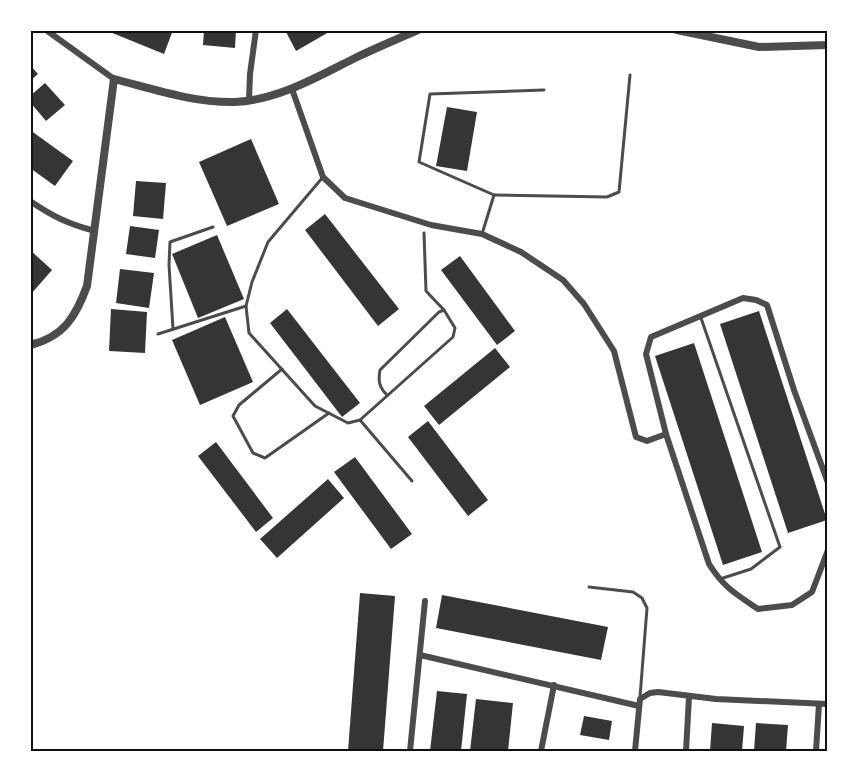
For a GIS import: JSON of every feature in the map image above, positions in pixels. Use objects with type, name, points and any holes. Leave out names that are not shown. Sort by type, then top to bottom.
[{"type":"street","points":[[46,30],[114,79],[198,100],[227,102],[249,100],[292,89],[377,47],[418,30]]},
{"type":"street","points":[[249,100],[256,30]]},
{"type":"street","points":[[676,30],[759,47],[828,45]]},
{"type":"street","points":[[30,345],[51,338],[68,325],[79,308],[87,286],[114,79]]},
{"type":"street","points":[[292,89],[322,177],[345,198],[431,225],[482,234],[521,252],[563,280],[584,304],[614,351],[636,437],[647,441],[666,434]]},
{"type":"street","points":[[30,201],[68,224],[94,231]]},
{"type":"street","points":[[828,483],[794,390],[767,305],[743,298],[651,337],[646,354],[666,434],[709,564],[718,579],[724,586],[758,609],[792,605],[812,592],[828,550]]},
{"type":"street","points":[[410,751],[425,601]]},
{"type":"street","points":[[420,655],[639,702]]},
{"type":"street","points":[[541,751],[554,685]]},
{"type":"street","points":[[634,751],[639,702],[650,693],[828,704]]},
{"type":"street","points":[[686,751],[689,697]]},
{"type":"street","points":[[816,751],[819,704]]},
{"type":"lane","points":[[544,90],[430,94],[418,162],[494,195],[607,197],[619,192],[630,75]]},
{"type":"lane","points":[[322,177],[268,242],[252,282],[246,306],[249,333],[315,406],[348,423],[360,420],[453,337],[455,328],[444,310],[426,291],[424,233]]},
{"type":"lane","points":[[482,234],[494,195]]},
{"type":"lane","points":[[173,329],[170,242],[213,227]]},
{"type":"lane","points":[[158,334],[246,306]]},
{"type":"lane","points":[[387,396],[380,387],[378,379],[380,370],[439,312],[444,310]]},
{"type":"lane","points":[[701,317],[780,547],[751,570],[718,579]]},
{"type":"lane","points":[[282,369],[240,405],[232,416],[253,453],[265,458],[329,413]]},
{"type":"lane","points":[[360,420],[412,481]]},
{"type":"lane","points":[[589,587],[633,592],[642,598],[647,609],[639,702]]},
{"type":"building","points":[[105,30],[173,30],[164,54]]},
{"type":"building","points":[[204,30],[236,30],[235,48],[203,45]]},
{"type":"building","points":[[285,30],[328,30],[329,32],[296,51]]},
{"type":"building","points":[[30,65],[38,74],[30,81]]},
{"type":"building","points":[[45,83],[65,105],[46,121],[30,102],[30,96]]},
{"type":"building","points":[[447,107],[477,112],[467,171],[436,166]]},
{"type":"building","points":[[30,130],[73,161],[55,186],[30,168]]},
{"type":"building","points":[[251,139],[279,204],[227,226],[199,162]]},
{"type":"building","points":[[136,181],[166,183],[163,219],[133,216]]},
{"type":"building","points":[[325,214],[399,309],[378,326],[305,230]]},
{"type":"building","points":[[130,226],[159,230],[155,258],[126,254]]},
{"type":"building","points":[[217,235],[244,299],[198,318],[172,254]]},
{"type":"building","points":[[30,250],[52,270],[32,293],[30,291]]},
{"type":"building","points":[[460,256],[515,331],[497,345],[441,270]]},
{"type":"building","points":[[120,269],[154,273],[149,308],[116,303]]},
{"type":"building","points":[[111,309],[147,312],[145,353],[109,351]]},
{"type":"building","points":[[287,309],[360,403],[342,417],[270,323]]},
{"type":"building","points":[[759,311],[827,520],[788,533],[720,324]]},
{"type":"building","points":[[225,317],[253,382],[200,405],[172,340]]},
{"type":"building","points":[[694,343],[762,552],[723,565],[655,356]]},
{"type":"building","points":[[495,348],[510,367],[439,425],[424,406]]},
{"type":"building","points":[[428,421],[488,500],[468,516],[408,437]]},
{"type":"building","points":[[216,442],[273,518],[256,532],[198,456]]},
{"type":"building","points":[[355,457],[412,534],[391,549],[334,472]]},
{"type":"building","points":[[328,479],[344,498],[277,558],[260,539]]},
{"type":"building","points":[[360,593],[395,596],[383,751],[348,751]]},
{"type":"building","points":[[442,595],[608,627],[601,660],[436,628]]},
{"type":"building","points":[[437,691],[467,694],[461,751],[430,751]]},
{"type":"building","points":[[476,699],[513,703],[508,751],[470,751]]},
{"type":"building","points":[[584,716],[612,721],[609,740],[580,735]]},
{"type":"building","points":[[712,723],[744,726],[742,751],[710,751]]},
{"type":"building","points":[[756,723],[788,725],[786,751],[754,751]]}]
